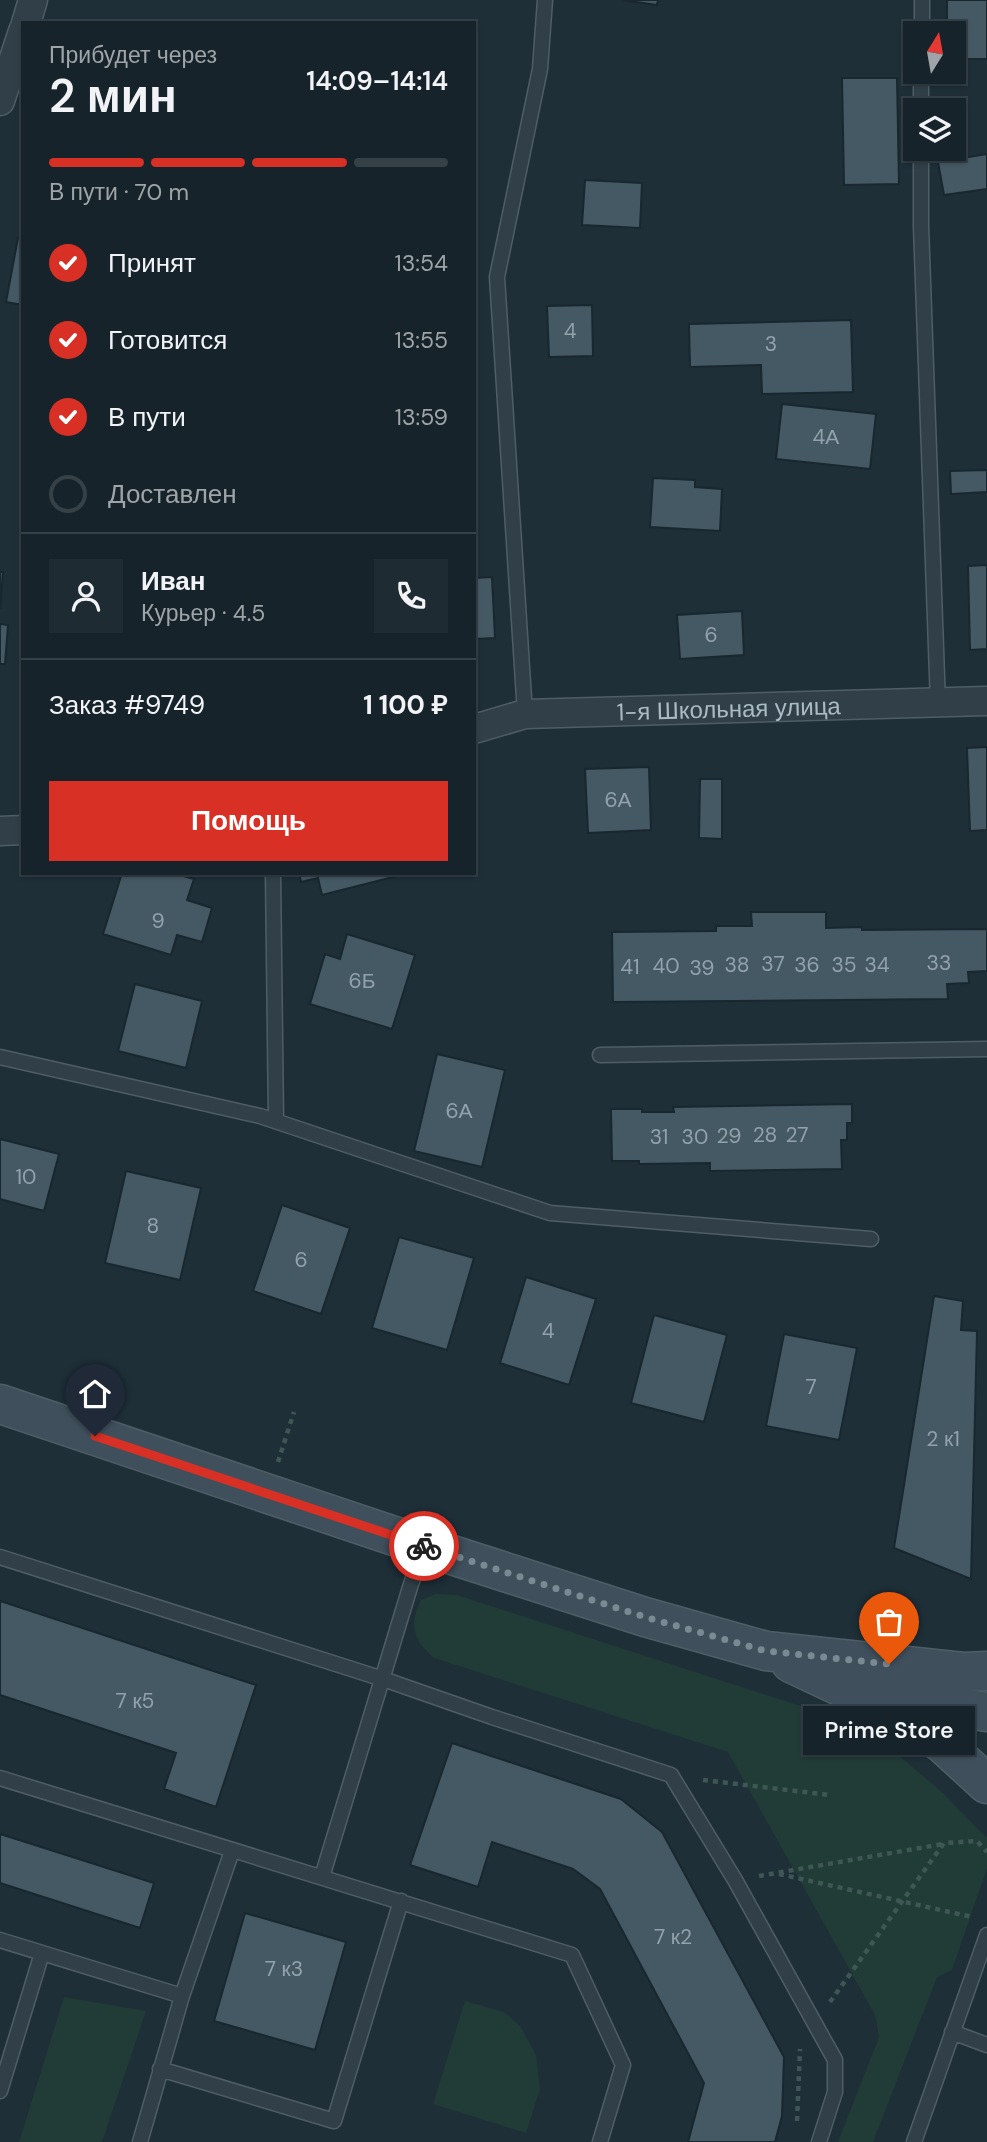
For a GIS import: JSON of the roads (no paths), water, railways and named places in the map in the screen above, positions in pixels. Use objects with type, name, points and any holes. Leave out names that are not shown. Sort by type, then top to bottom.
[{"type":"main road","points":[[0,1404],[645,1617],[766,1651],[963,1672],[987,1671]]},
{"type":"main road","points":[[766,1651],[885,1709],[941,1742],[987,1784]]},
{"type":"main road","points":[[848,1690],[987,1712]]},
{"type":"street","points":[[27,21],[33,0]]},
{"type":"street","points":[[0,101],[21,38]]},
{"type":"street","name":"1-я Школьная улица","points":[[476,728],[525,714],[987,701]]},
{"type":"street","points":[[0,831],[21,831]]},
{"type":"lane","points":[[525,714],[497,277],[540,69],[545,0]]},
{"type":"lane","points":[[922,0],[922,21]]},
{"type":"lane","points":[[921,161],[938,704]]},
{"type":"lane","points":[[273,875],[276,1121]]},
{"type":"lane","points":[[600,1055],[987,1049]]},
{"type":"lane","points":[[0,1057],[276,1121],[550,1213],[871,1239]]},
{"type":"lane","points":[[322,1877],[425,1546]]},
{"type":"lane","points":[[0,1557],[383,1679],[671,1775],[735,1880],[835,2060],[835,2092],[819,2142]]},
{"type":"lane","points":[[0,1778],[572,1955],[623,2065],[600,2142]]},
{"type":"lane","points":[[140,2142],[181,1996],[232,1850]]},
{"type":"lane","points":[[160,2069],[334,2121],[401,1902]]},
{"type":"lane","points":[[914,2142],[987,1935]]},
{"type":"lane","points":[[0,1940],[181,1996]]},
{"type":"lane","points":[[0,2091],[42,1953]]},
{"type":"lane","points":[[952,2032],[987,2045]]},
{"type":"place","name":"Prime Store","points":[[889,1664]]}]
